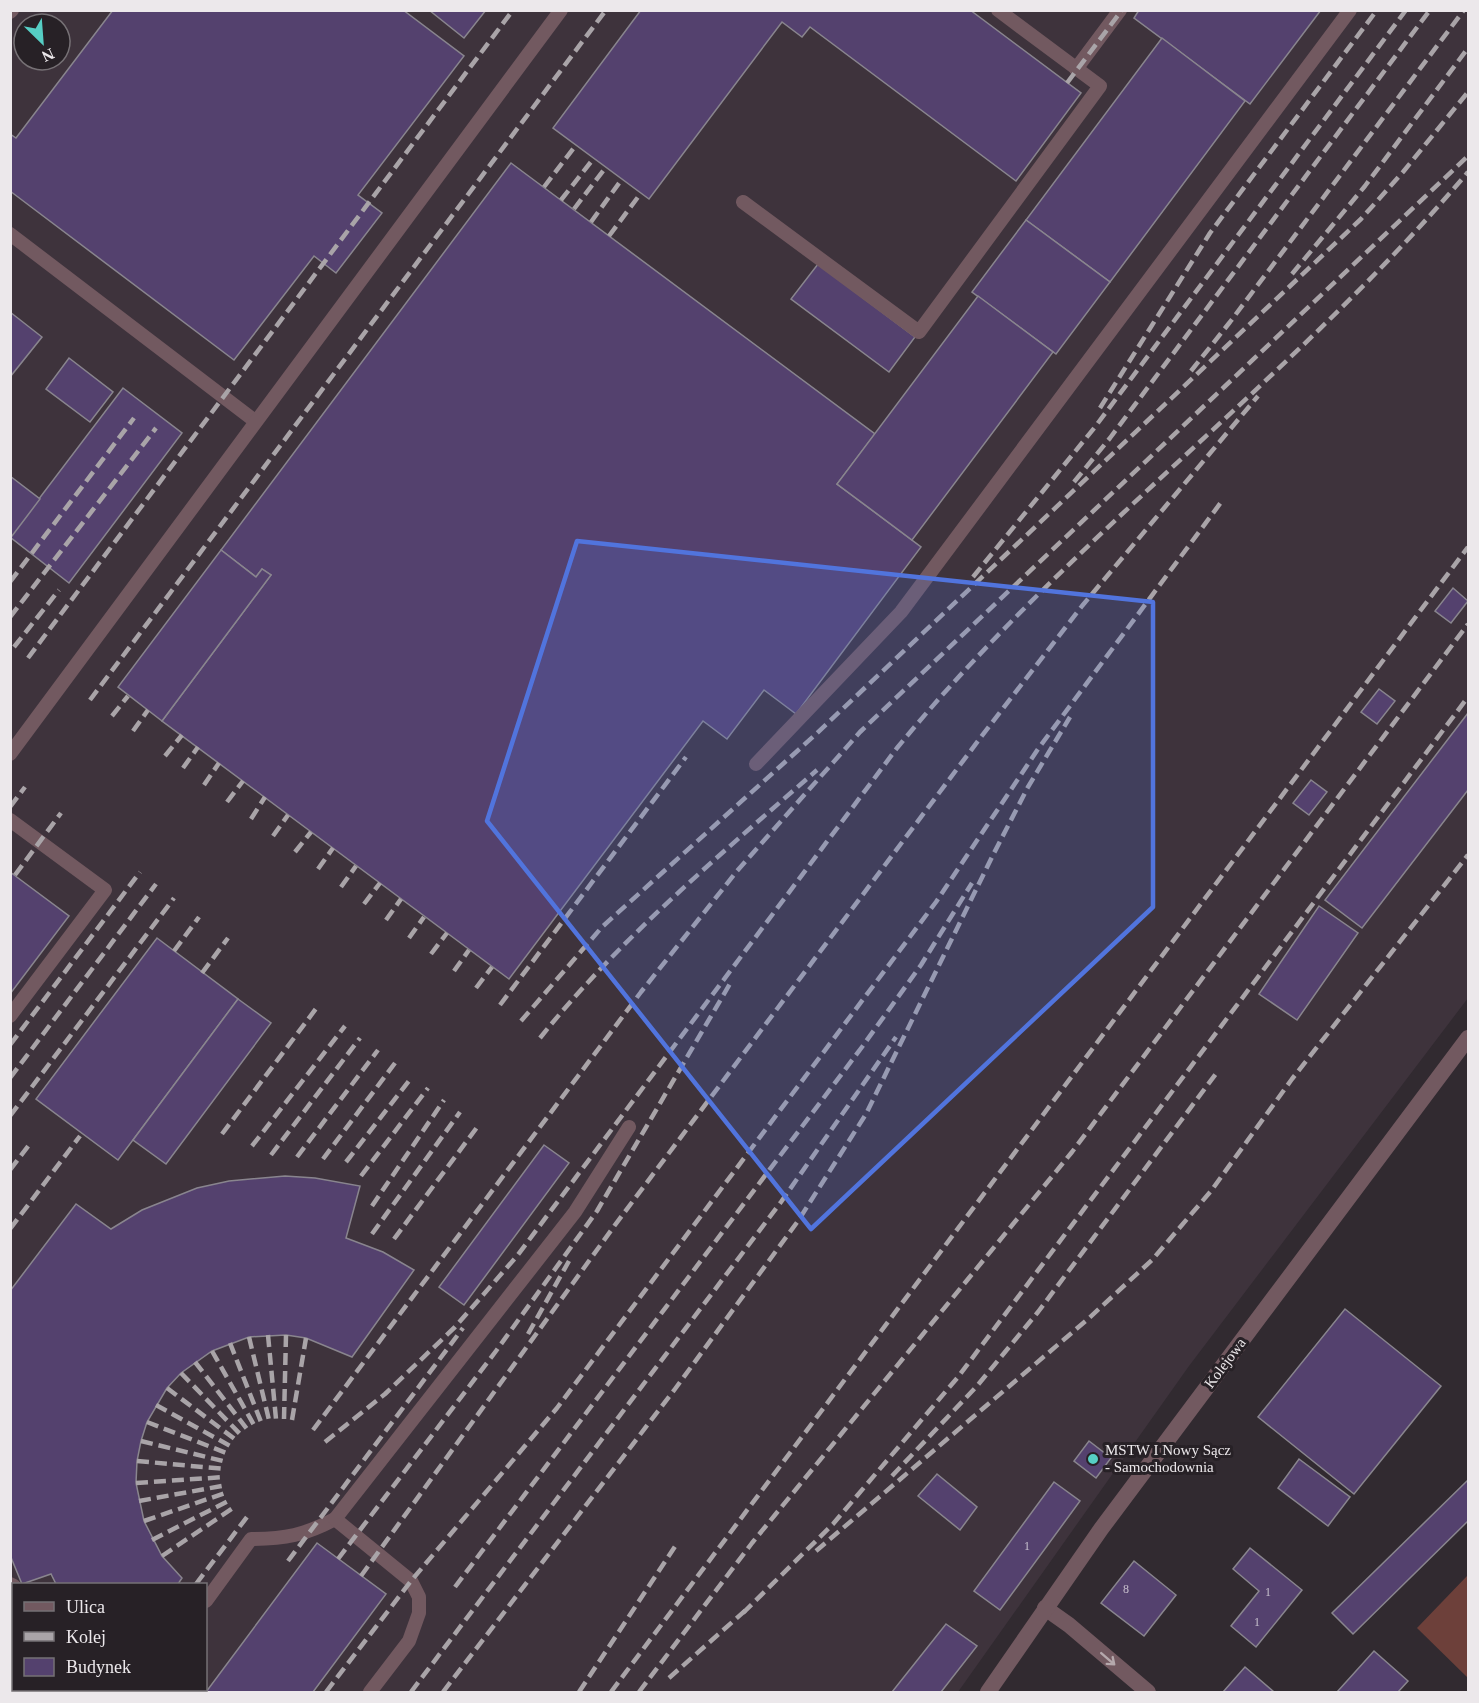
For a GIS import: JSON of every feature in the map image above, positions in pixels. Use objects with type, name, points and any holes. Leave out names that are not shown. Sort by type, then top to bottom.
[{"type":"street","name":"Kolejowa","points":[[988,1692],[1108,1519],[1468,1038]]},
{"type":"street","points":[[1045,1608],[1069,1625],[1148,1692]]},
{"type":"lane","points":[[10,754],[561,10]]},
{"type":"lane","points":[[743,202],[919,332],[1100,86],[998,10]]},
{"type":"lane","points":[[1076,69],[1120,10]]},
{"type":"lane","points":[[756,764],[901,612],[1350,10]]},
{"type":"lane","points":[[10,234],[255,421]]},
{"type":"lane","points":[[10,820],[105,890],[10,1016]]},
{"type":"lane","points":[[207,1600],[251,1539],[279,1539],[309,1532],[335,1519],[575,1212],[629,1127]]},
{"type":"lane","points":[[335,1519],[411,1581],[418,1597],[419,1613],[409,1641],[370,1692]]},
{"type":"highlighted area","points":[[577,541],[1153,602],[1153,907],[811,1229],[487,821]]},
{"type":"shaded area","points":[[11,11],[1468,11],[1468,998],[1189,1366],[958,1692],[11,1692],[11,1305],[103,1223],[76,1204],[11,1291]],"holes":[[[266,1177],[315,1178],[360,1186],[348,1229]]]},
{"type":"shaded area","points":[[1468,1575],[1468,1678],[1417,1628]]},
{"type":"building","points":[[113,10],[403,10],[464,56],[358,195],[382,213],[336,273],[314,256],[234,360],[10,191],[10,134],[16,138],[66,72],[72,72],[72,64]]},
{"type":"building","points":[[429,10],[486,10],[464,38]]},
{"type":"building","points":[[641,10],[970,10],[1081,93],[1016,181],[810,27],[802,37],[782,22],[649,199],[553,128]]},
{"type":"building","points":[[1139,10],[1321,10],[1250,104],[1134,18]]},
{"type":"building","points":[[1162,38],[1245,101],[1110,282],[1026,220]]},
{"type":"building","points":[[511,163],[875,434],[837,484],[921,547],[796,714],[764,690],[727,739],[703,721],[509,979],[162,721],[271,575],[262,569],[256,577],[221,550]]},
{"type":"building","points":[[1026,220],[1110,282],[1056,354],[972,292]]},
{"type":"building","points":[[818,264],[915,337],[889,372],[791,299]]},
{"type":"building","points":[[978,296],[1053,352],[912,540],[837,484]]},
{"type":"building","points":[[10,312],[42,337],[10,377]]},
{"type":"building","points":[[69,358],[113,392],[90,422],[46,389]]},
{"type":"building","points":[[123,388],[182,433],[69,583],[10,537]]},
{"type":"building","points":[[10,476],[40,499],[12,536],[10,535]]},
{"type":"building","points":[[221,550],[256,577],[262,569],[271,575],[162,721],[118,687]]},
{"type":"building","points":[[1453,588],[1468,601],[1451,623],[1435,611]]},
{"type":"building","points":[[1379,689],[1395,701],[1377,724],[1361,712]]},
{"type":"building","points":[[1468,713],[1468,790],[1362,928],[1325,900]]},
{"type":"building","points":[[1311,780],[1327,792],[1309,815],[1293,803]]},
{"type":"building","points":[[10,872],[69,916],[10,994]]},
{"type":"building","points":[[1319,906],[1358,933],[1297,1020],[1259,994]]},
{"type":"building","points":[[157,938],[238,999],[118,1160],[36,1099]]},
{"type":"building","points":[[238,999],[271,1023],[166,1164],[133,1140]]},
{"type":"building","points":[[544,1145],[569,1163],[464,1305],[439,1287]]},
{"type":"building","points":[[285,1176],[315,1178],[360,1186],[346,1238],[383,1252],[414,1270],[352,1357],[306,1338],[286,1335],[249,1337],[212,1351],[181,1373],[167,1388],[147,1422],[137,1461],[136,1483],[144,1521],[162,1556],[182,1578],[179,1583],[56,1583],[51,1574],[22,1583],[10,1555],[10,1291],[76,1204],[111,1229],[142,1210],[197,1188],[229,1181]]},
{"type":"building","points":[[1345,1309],[1441,1386],[1354,1494],[1258,1417]]},
{"type":"building","name":"MSTW I Nowy Sącz - Samochodownia","points":[[1089,1441],[1111,1458],[1096,1478],[1074,1461]]},
{"type":"building","points":[[1299,1459],[1350,1497],[1328,1526],[1278,1488]]},
{"type":"building","points":[[937,1474],[977,1507],[960,1530],[918,1496]]},
{"type":"building","points":[[1468,1480],[1468,1521],[1353,1634],[1332,1613]]},
{"type":"building","points":[[1054,1482],[1080,1501],[1000,1610],[974,1591]]},
{"type":"building","points":[[317,1543],[386,1594],[313,1692],[207,1691]]},
{"type":"building","points":[[1250,1548],[1302,1590],[1256,1647],[1231,1626],[1259,1591],[1233,1569]]},
{"type":"building","points":[[1134,1561],[1176,1595],[1144,1636],[1101,1603]]},
{"type":"building","points":[[12,1601],[12,1684],[10,1682],[10,1604]]},
{"type":"building","points":[[946,1624],[977,1646],[941,1692],[892,1692]]},
{"type":"building","points":[[1374,1651],[1408,1681],[1398,1692],[1337,1692]]},
{"type":"building","points":[[1245,1667],[1274,1692],[1223,1692]]},
{"type":"building","points":[[22,1691],[68,1691],[66,1692]]},
{"type":"railway","points":[[28,658],[513,10]]},
{"type":"railway","points":[[90,700],[606,10]]},
{"type":"railway","points":[[1067,83],[1122,10]]},
{"type":"railway","points":[[1100,408],[1210,233],[1377,10]]},
{"type":"railway","points":[[973,577],[1095,427],[1406,10]]},
{"type":"railway","points":[[1074,482],[1110,438],[1430,10]]},
{"type":"railway","points":[[1191,371],[1464,10]]},
{"type":"railway","points":[[1292,274],[1365,186],[1468,48]]},
{"type":"railway","points":[[521,1021],[602,927],[815,735],[1361,219],[1403,172],[1468,92]]},
{"type":"railway","points":[[544,187],[576,145]]},
{"type":"railway","points":[[313,1430],[641,992],[737,871],[860,732],[1468,156]]},
{"type":"railway","points":[[561,200],[594,158]]},
{"type":"railway","points":[[574,209],[606,167]]},
{"type":"railway","points":[[325,1442],[385,1394],[455,1327],[517,1256],[897,748],[964,671],[1107,528],[1329,320],[1400,248],[1468,172]]},
{"type":"railway","points":[[591,222],[622,179]]},
{"type":"railway","points":[[609,236],[641,193]]},
{"type":"railway","points":[[361,1576],[615,1225],[981,737],[1082,606],[1258,396]]},
{"type":"railway","points":[[10,582],[134,418]]},
{"type":"railway","points":[[10,617],[156,428]]},
{"type":"railway","points":[[326,1692],[411,1581],[557,1408],[936,902],[1038,749],[1222,501]]},
{"type":"railway","points":[[611,1692],[1468,547]]},
{"type":"railway","points":[[14,647],[59,590]]},
{"type":"railway","points":[[639,1692],[752,1543],[1072,1152],[1468,624]]},
{"type":"railway","points":[[112,716],[128,696]]},
{"type":"railway","points":[[743,1613],[833,1524],[958,1377],[1468,697]]},
{"type":"railway","points":[[133,731],[148,710]]},
{"type":"railway","points":[[443,1692],[675,1389],[798,1221],[866,1114],[993,855],[1028,787],[1070,717]]},
{"type":"railway","points":[[165,756],[182,735]]},
{"type":"railway","points":[[183,768],[198,747]]},
{"type":"railway","points":[[500,1005],[686,757]]},
{"type":"railway","points":[[204,785],[219,763]]},
{"type":"railway","points":[[540,1038],[604,965],[672,898],[817,770]]},
{"type":"railway","points":[[227,802],[243,781]]},
{"type":"railway","points":[[10,807],[25,787]]},
{"type":"railway","points":[[251,819],[265,797]]},
{"type":"railway","points":[[15,875],[61,813]]},
{"type":"railway","points":[[273,836],[288,815]]},
{"type":"railway","points":[[295,852],[311,832]]},
{"type":"railway","points":[[318,869],[333,848]]},
{"type":"railway","points":[[816,1551],[1088,1319],[1152,1260],[1211,1191],[1292,1079],[1468,855]]},
{"type":"railway","points":[[341,887],[356,866]]},
{"type":"railway","points":[[10,1045],[140,872]]},
{"type":"railway","points":[[364,904],[380,883]]},
{"type":"railway","points":[[455,1587],[862,1047],[921,965],[972,883]]},
{"type":"railway","points":[[10,1078],[156,884]]},
{"type":"railway","points":[[10,1116],[174,898]]},
{"type":"railway","points":[[386,920],[401,899]]},
{"type":"railway","points":[[174,951],[199,917]]},
{"type":"railway","points":[[409,938],[424,917]]},
{"type":"railway","points":[[431,954],[447,933]]},
{"type":"railway","points":[[202,973],[228,938]]},
{"type":"railway","points":[[454,971],[469,950]]},
{"type":"railway","points":[[476,988],[492,967]]},
{"type":"railway","points":[[338,1559],[496,1351],[597,1211],[731,982]]},
{"type":"railway","points":[[222,1134],[318,1006]]},
{"type":"railway","points":[[252,1146],[345,1026]]},
{"type":"railway","points":[[411,1692],[781,1202],[896,1037]]},
{"type":"railway","points":[[271,1155],[360,1038]]},
{"type":"railway","points":[[297,1157],[378,1050]]},
{"type":"railway","points":[[323,1159],[395,1063]]},
{"type":"railway","points":[[892,1476],[977,1386],[1038,1312],[1218,1071]]},
{"type":"railway","points":[[346,1162],[412,1077]]},
{"type":"railway","points":[[361,1176],[428,1088]]},
{"type":"railway","points":[[372,1206],[444,1100]]},
{"type":"railway","points":[[372,1234],[460,1112]]},
{"type":"railway","points":[[394,1239],[478,1126]]},
{"type":"railway","points":[[10,1229],[80,1136]]},
{"type":"railway","points":[[10,1170],[29,1145]]},
{"type":"railway","points":[[528,1334],[569,1261]]},
{"type":"railway","points":[[288,1561],[463,1328]]},
{"type":"railway","points":[[268,1335],[276,1419]]},
{"type":"railway","points":[[284,1419],[286,1335]]},
{"type":"railway","points":[[249,1337],[269,1420]]},
{"type":"railway","points":[[292,1420],[306,1338]]},
{"type":"railway","points":[[230,1343],[261,1422]]},
{"type":"railway","points":[[212,1351],[254,1425]]},
{"type":"railway","points":[[195,1362],[247,1429]]},
{"type":"railway","points":[[181,1373],[241,1435]]},
{"type":"railway","points":[[167,1388],[236,1440]]},
{"type":"railway","points":[[156,1405],[232,1447]]},
{"type":"railway","points":[[147,1422],[229,1454]]},
{"type":"railway","points":[[141,1441],[227,1462]]},
{"type":"railway","points":[[137,1461],[225,1469]]},
{"type":"railway","points":[[136,1483],[225,1477]]},
{"type":"railway","points":[[139,1501],[227,1485]]},
{"type":"railway","points":[[144,1521],[228,1492]]},
{"type":"railway","points":[[152,1540],[232,1499]]},
{"type":"railway","points":[[162,1556],[236,1506]]},
{"type":"railway","points":[[197,1583],[247,1517]]},
{"type":"railway","points":[[579,1692],[678,1542]]},
{"type":"railway","points":[[669,1678],[747,1609]]},
{"type":"place","name":"MSTW I Nowy Sącz - Samochodownia","points":[[1093,1459]]}]
